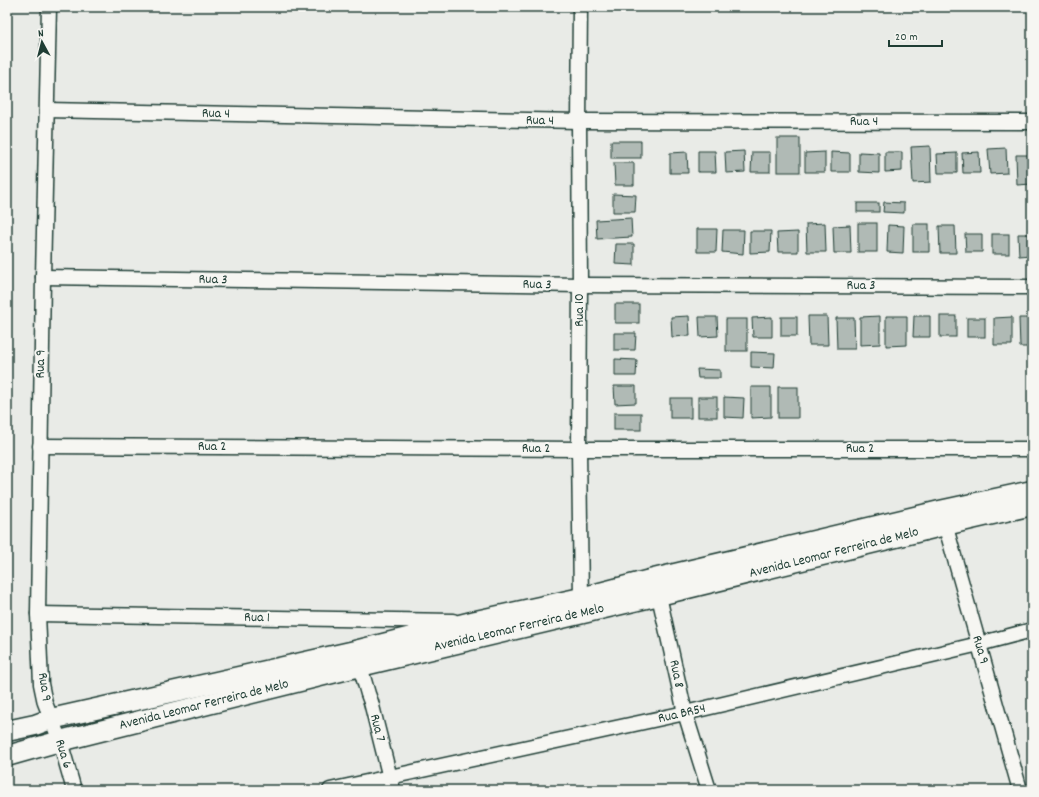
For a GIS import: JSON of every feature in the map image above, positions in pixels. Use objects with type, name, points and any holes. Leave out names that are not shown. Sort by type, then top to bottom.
[{"type":"street","name":"Rua 9","points":[[49,7],[38,614],[41,684],[45,703],[51,719]]},
{"type":"street","name":"Rua 10","points":[[580,7],[579,449],[582,606]]},
{"type":"street","name":"Rua 4","points":[[47,110],[579,121],[1032,122]]},
{"type":"street","name":"Rua 3","points":[[43,277],[580,285],[1032,287]]},
{"type":"street","name":"Rua 2","points":[[40,446],[579,449],[1032,449]]},
{"type":"street","name":"Avenida Leomar Ferreira de Melo","points":[[7,756],[60,741],[360,666],[656,587],[943,518],[1032,491]]},
{"type":"street","name":"Avenida Leomar Ferreira de Melo","points":[[943,518],[1032,505]]},
{"type":"street","name":"Rua 9","points":[[943,518],[1020,790]]},
{"type":"street","name":"Rua 8","points":[[656,587],[685,713],[709,790]]},
{"type":"street","name":"Avenida Leomar Ferreira de Melo","points":[[7,731],[51,719],[355,651],[476,621],[582,606]]},
{"type":"street","name":"Rua 1","points":[[38,614],[476,621]]},
{"type":"street","name":"Rua BR54","points":[[330,790],[391,784],[979,644],[1032,630]]},
{"type":"street","name":"Rua 7","points":[[360,666],[371,702],[391,784]]},
{"type":"street","name":"Rua 6","points":[[51,719],[60,741],[74,790]]},
{"type":"building","points":[[777,138],[800,138],[800,172],[777,172]]},
{"type":"building","points":[[611,141],[641,141],[641,158],[611,158]]},
{"type":"building","points":[[930,146],[931,182],[913,183],[911,147]]},
{"type":"building","points":[[1006,148],[1007,173],[990,174],[988,149]]},
{"type":"building","points":[[698,151],[715,151],[716,172],[698,172]]},
{"type":"building","points":[[744,151],[745,172],[726,173],[725,152]]},
{"type":"building","points":[[687,152],[688,173],[670,173],[670,153]]},
{"type":"building","points":[[752,152],[770,152],[770,172],[751,172]]},
{"type":"building","points":[[825,152],[825,172],[805,172],[805,153]]},
{"type":"building","points":[[831,152],[850,153],[850,172],[831,172]]},
{"type":"building","points":[[859,152],[879,153],[879,173],[859,172]]},
{"type":"building","points":[[885,152],[902,152],[902,171],[885,172]]},
{"type":"building","points":[[979,152],[980,173],[963,173],[962,153]]},
{"type":"building","points":[[957,153],[957,173],[938,173],[937,154]]},
{"type":"building","points":[[1016,155],[1032,155],[1032,184],[1017,185]]},
{"type":"building","points":[[614,163],[634,163],[634,185],[615,185]]},
{"type":"building","points":[[613,194],[636,195],[635,212],[613,212]]},
{"type":"building","points":[[884,202],[904,203],[904,213],[883,212]]},
{"type":"building","points":[[857,203],[879,203],[879,212],[857,212]]},
{"type":"building","points":[[631,218],[632,237],[597,239],[596,220]]},
{"type":"building","points":[[825,223],[826,252],[807,252],[806,224]]},
{"type":"building","points":[[858,223],[877,223],[877,252],[858,252]]},
{"type":"building","points":[[913,224],[929,224],[929,252],[913,252]]},
{"type":"building","points":[[850,225],[851,253],[834,253],[833,226]]},
{"type":"building","points":[[888,225],[904,226],[903,253],[887,252]]},
{"type":"building","points":[[939,226],[955,226],[956,253],[940,253]]},
{"type":"building","points":[[697,229],[717,229],[716,252],[697,252]]},
{"type":"building","points":[[723,230],[744,230],[743,254],[722,252]]},
{"type":"building","points":[[750,231],[771,231],[770,252],[750,253]]},
{"type":"building","points":[[798,232],[798,252],[778,252],[777,233]]},
{"type":"building","points":[[965,234],[982,234],[982,252],[966,252]]},
{"type":"building","points":[[992,234],[1009,234],[1009,254],[992,254]]},
{"type":"building","points":[[1018,234],[1032,234],[1032,255],[1019,256]]},
{"type":"building","points":[[616,244],[634,244],[634,265],[615,264]]},
{"type":"building","points":[[615,304],[639,304],[639,323],[615,323]]},
{"type":"building","points":[[689,316],[690,336],[672,337],[671,317]]},
{"type":"building","points":[[808,316],[827,316],[828,345],[809,345]]},
{"type":"building","points":[[880,316],[880,344],[860,345],[860,317]]},
{"type":"building","points":[[886,316],[907,316],[907,345],[886,346]]},
{"type":"building","points":[[914,316],[930,316],[930,337],[913,337]]},
{"type":"building","points":[[940,316],[956,316],[956,337],[940,337]]},
{"type":"building","points":[[699,317],[717,317],[718,336],[700,337]]},
{"type":"building","points":[[772,317],[772,337],[753,337],[752,318]]},
{"type":"building","points":[[781,317],[797,317],[797,336],[781,336]]},
{"type":"building","points":[[1012,317],[1012,345],[994,345],[994,318]]},
{"type":"building","points":[[836,318],[854,318],[855,349],[837,349]]},
{"type":"building","points":[[967,318],[985,318],[985,337],[967,337]]},
{"type":"building","points":[[1019,318],[1032,318],[1032,347],[1020,347]]},
{"type":"building","points":[[726,319],[747,319],[747,351],[726,351]]},
{"type":"building","points":[[614,333],[636,333],[635,350],[614,350]]},
{"type":"building","points":[[751,352],[775,353],[774,368],[751,367]]},
{"type":"building","points":[[615,359],[637,360],[636,376],[615,376]]},
{"type":"building","points":[[697,369],[720,370],[720,378],[698,378]]},
{"type":"building","points":[[614,386],[636,386],[636,403],[615,404]]},
{"type":"building","points":[[751,387],[771,387],[771,417],[751,418]]},
{"type":"building","points":[[778,387],[798,387],[798,418],[778,418]]},
{"type":"building","points":[[698,397],[717,397],[717,417],[698,417]]},
{"type":"building","points":[[724,397],[744,398],[743,418],[724,417]]},
{"type":"building","points":[[670,398],[691,398],[691,418],[670,418]]},
{"type":"building","points":[[614,413],[641,413],[641,430],[614,430]]}]
